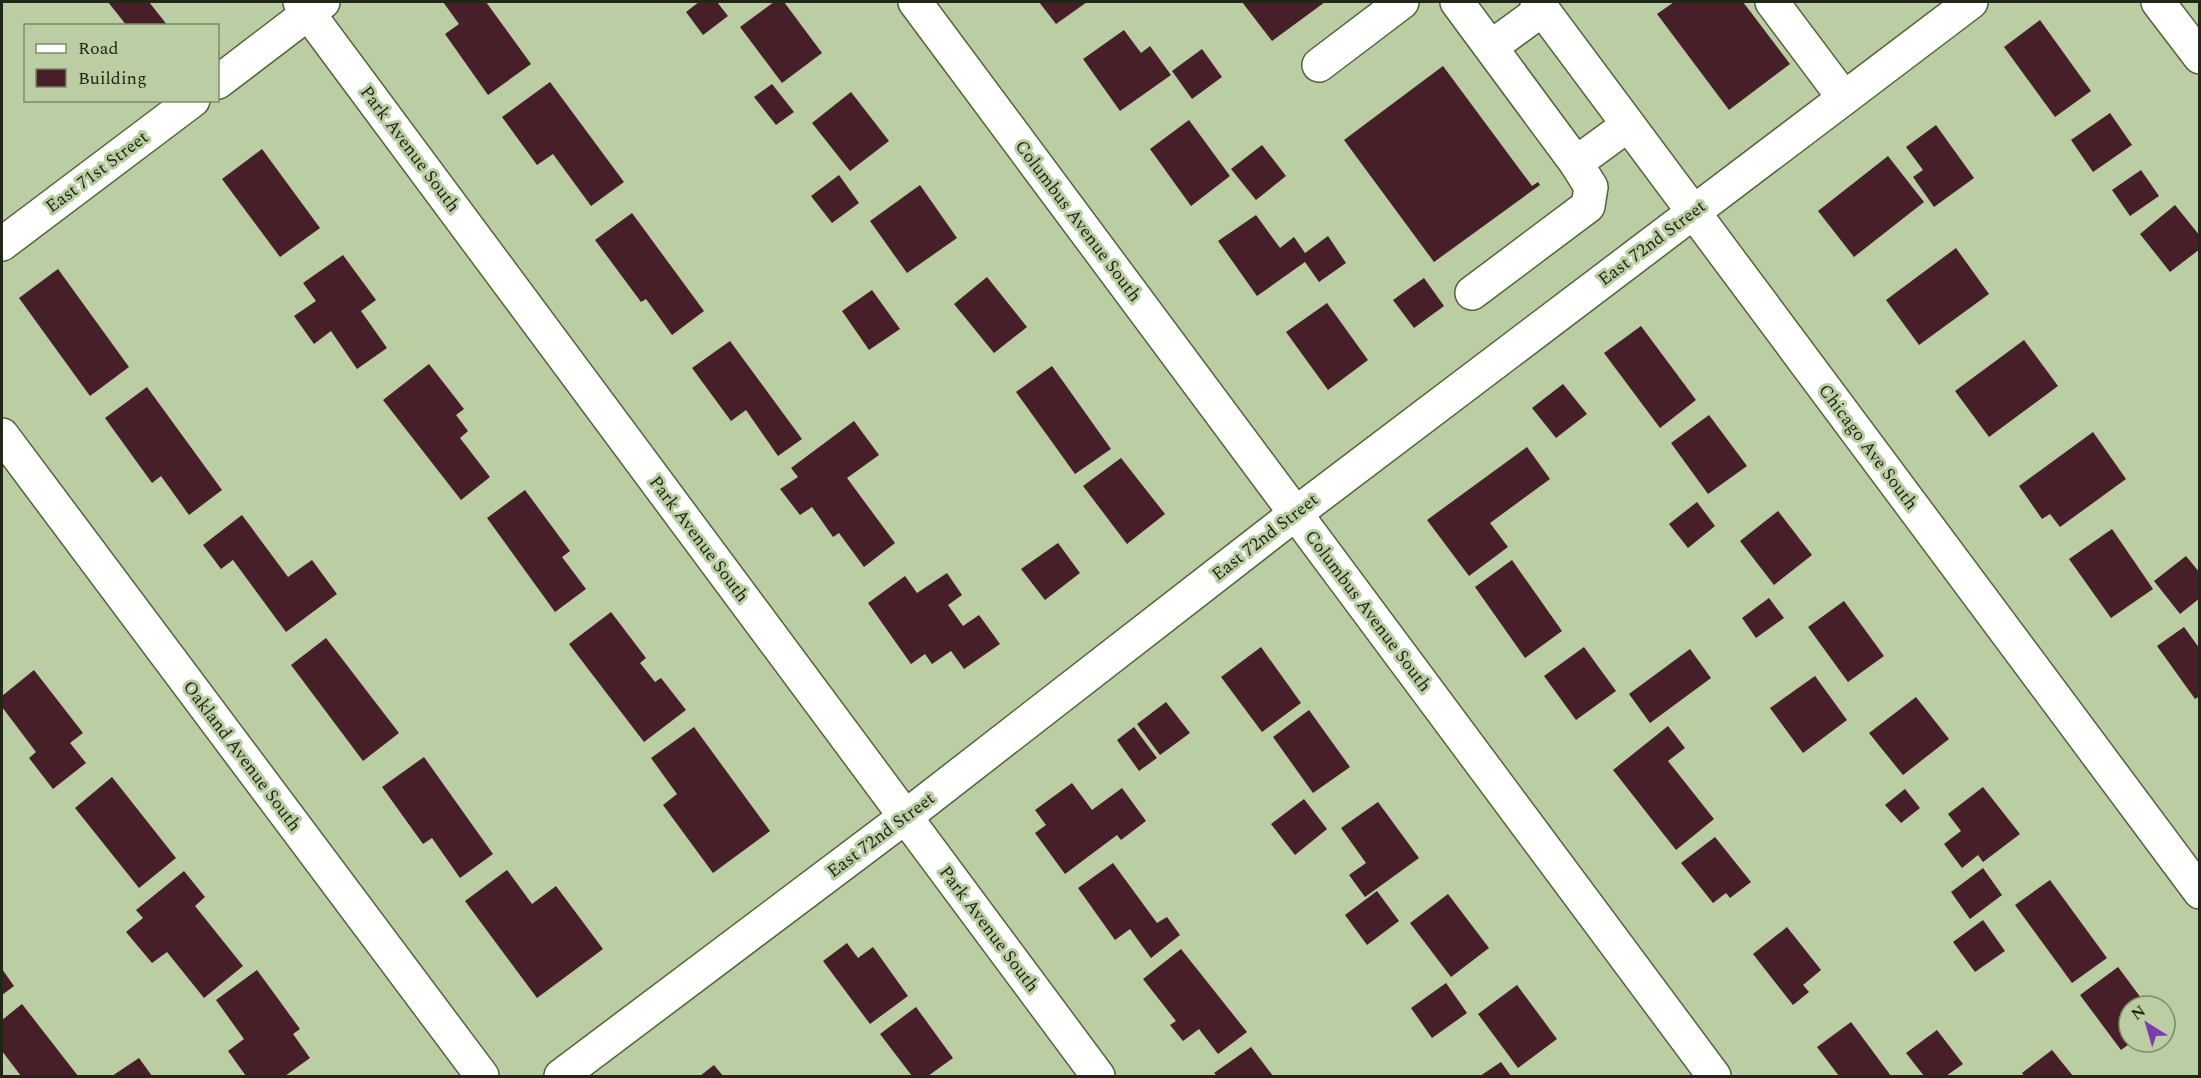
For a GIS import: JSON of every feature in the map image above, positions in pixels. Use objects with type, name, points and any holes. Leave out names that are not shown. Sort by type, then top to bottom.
[{"type":"street","name":"Columbus Avenue South","points":[[915,2],[1714,1077]]},
{"type":"street","points":[[1319,64],[1402,2]]},
{"type":"street","points":[[1457,2],[1592,187],[1588,206],[1472,293]]},
{"type":"street","points":[[1772,2],[1844,98]]},
{"type":"street","name":"East 72nd Street","points":[[561,1077],[905,817],[1295,514],[1971,2]]},
{"type":"street","points":[[2158,2],[2199,57]]},
{"type":"street","points":[[219,81],[311,5]]},
{"type":"street","name":"Park Avenue South","points":[[311,5],[1098,1077]]},
{"type":"street","points":[[1491,47],[1540,5]]},
{"type":"street","name":"Chicago Ave South","points":[[1540,5],[2199,892]]},
{"type":"street","name":"East 71st Street","points":[[2,244],[190,102]]},
{"type":"street","points":[[1576,163],[1628,125]]},
{"type":"street","name":"Oakland Avenue South","points":[[2,435],[482,1077]]},
{"type":"building","points":[[108,2],[149,2],[166,24],[125,24]]},
{"type":"building","points":[[443,2],[486,2],[531,64],[488,95],[445,34],[459,24]]},
{"type":"building","points":[[699,2],[717,2],[728,16],[703,35],[686,12]]},
{"type":"building","points":[[774,2],[784,2],[822,53],[782,83],[740,27]]},
{"type":"building","points":[[1039,2],[1087,2],[1056,24]]},
{"type":"building","points":[[1242,2],[1325,2],[1272,41]]},
{"type":"building","points":[[1674,2],[1743,2],[1790,64],[1729,110],[1657,14]]},
{"type":"building","points":[[2040,20],[2091,91],[2055,117],[2004,47]]},
{"type":"building","points":[[1124,30],[1141,53],[1150,46],[1171,75],[1120,111],[1083,59]]},
{"type":"building","points":[[1202,49],[1222,77],[1192,99],[1172,71]]},
{"type":"building","points":[[1443,66],[1532,186],[1538,182],[1540,185],[1434,262],[1344,140]]},
{"type":"building","points":[[550,82],[624,182],[591,206],[553,154],[537,165],[502,117]]},
{"type":"building","points":[[772,84],[794,112],[776,125],[754,97]]},
{"type":"building","points":[[851,92],[889,141],[850,171],[812,123]]},
{"type":"building","points":[[2110,113],[2132,145],[2093,172],[2071,140]]},
{"type":"building","points":[[1189,120],[1230,176],[1191,206],[1150,149]]},
{"type":"building","points":[[1936,125],[1974,178],[1934,207],[1913,177],[1923,170],[1906,147]]},
{"type":"building","points":[[1262,145],[1286,176],[1256,200],[1231,169]]},
{"type":"building","points":[[262,149],[320,228],[280,257],[222,179]]},
{"type":"building","points":[[1888,156],[1924,202],[1854,257],[1818,211]]},
{"type":"building","points":[[2141,170],[2159,196],[2130,216],[2112,190]]},
{"type":"building","points":[[839,175],[859,203],[832,223],[811,196]]},
{"type":"building","points":[[920,185],[957,238],[907,273],[870,221]]},
{"type":"building","points":[[2175,205],[2200,236],[2200,249],[2170,272],[2140,234]]},
{"type":"building","points":[[632,213],[704,311],[672,335],[646,299],[641,302],[595,240]]},
{"type":"building","points":[[1256,215],[1280,248],[1294,237],[1305,253],[1328,236],[1346,263],[1319,282],[1305,262],[1257,296],[1218,241]]},
{"type":"building","points":[[1956,248],[1989,294],[1919,345],[1886,300]]},
{"type":"building","points":[[343,255],[376,300],[361,311],[387,348],[357,369],[331,331],[314,344],[294,316],[316,301],[303,283]]},
{"type":"building","points":[[58,269],[129,367],[90,396],[19,298]]},
{"type":"building","points":[[987,277],[1027,327],[994,353],[954,304]]},
{"type":"building","points":[[1424,278],[1444,306],[1414,328],[1393,300]]},
{"type":"building","points":[[872,290],[900,329],[869,350],[842,311]]},
{"type":"building","points":[[1327,303],[1368,360],[1328,390],[1286,332]]},
{"type":"building","points":[[1641,326],[1696,400],[1660,428],[1604,353]]},
{"type":"building","points":[[2024,340],[2058,386],[1989,437],[1955,391]]},
{"type":"building","points":[[730,341],[802,439],[778,456],[746,410],[731,421],[692,368]]},
{"type":"building","points":[[429,364],[464,409],[456,415],[468,431],[460,438],[490,477],[461,500],[383,400]]},
{"type":"building","points":[[1052,366],[1111,449],[1075,474],[1016,392]]},
{"type":"building","points":[[1563,384],[1587,414],[1556,438],[1532,408]]},
{"type":"building","points":[[147,387],[222,490],[189,515],[161,476],[152,483],[105,418]]},
{"type":"building","points":[[1709,415],[1747,466],[1708,494],[1671,443]]},
{"type":"building","points":[[854,421],[879,455],[847,478],[895,543],[864,567],[839,533],[833,537],[812,507],[800,515],[780,489],[798,477],[791,468]]},
{"type":"building","points":[[2093,432],[2126,479],[2060,527],[2050,514],[2042,519],[2019,486]]},
{"type":"building","points":[[1527,447],[1550,479],[1490,523],[1508,547],[1469,576],[1427,520]]},
{"type":"building","points":[[1121,458],[1165,514],[1127,544],[1083,486]]},
{"type":"building","points":[[525,490],[570,551],[562,557],[586,589],[555,612],[487,518]]},
{"type":"building","points":[[1697,502],[1715,526],[1688,548],[1669,524]]},
{"type":"building","points":[[1778,511],[1812,555],[1774,585],[1740,541]]},
{"type":"building","points":[[242,515],[288,577],[312,560],[337,594],[286,632],[233,560],[221,569],[203,545]]},
{"type":"building","points":[[2112,529],[2153,589],[2111,618],[2069,559]]},
{"type":"building","points":[[1058,543],[1080,573],[1045,600],[1021,569]]},
{"type":"building","points":[[2186,556],[2200,573],[2200,598],[2180,614],[2154,581]]},
{"type":"building","points":[[1512,560],[1562,631],[1525,658],[1475,587]]},
{"type":"building","points":[[947,573],[962,595],[948,605],[963,626],[979,615],[1000,644],[964,669],[951,651],[932,664],[925,654],[911,664],[868,603],[905,576],[917,593]]},
{"type":"building","points":[[1769,598],[1784,618],[1756,638],[1742,618]]},
{"type":"building","points":[[1844,601],[1884,656],[1848,682],[1808,627]]},
{"type":"building","points":[[611,612],[646,658],[640,663],[655,682],[661,678],[686,710],[644,742],[569,644]]},
{"type":"building","points":[[2184,627],[2200,649],[2200,696],[2195,699],[2157,646]]},
{"type":"building","points":[[326,638],[399,733],[363,761],[291,665]]},
{"type":"building","points":[[1261,647],[1301,703],[1262,732],[1221,677]]},
{"type":"building","points":[[1584,647],[1616,691],[1576,720],[1544,676]]},
{"type":"building","points":[[1690,649],[1711,678],[1650,723],[1629,694]]},
{"type":"building","points":[[34,670],[83,733],[70,743],[86,763],[53,789],[29,758],[36,752],[2,707],[2,696]]},
{"type":"building","points":[[1815,676],[1847,720],[1803,753],[1770,708]]},
{"type":"building","points":[[1916,697],[1949,739],[1903,775],[1869,733]]},
{"type":"building","points":[[1166,702],[1190,733],[1160,755],[1137,724]]},
{"type":"building","points":[[1309,710],[1350,767],[1313,793],[1273,737]]},
{"type":"building","points":[[1668,726],[1685,748],[1668,761],[1714,819],[1676,850],[1613,770]]},
{"type":"building","points":[[694,727],[770,831],[713,873],[663,805],[677,794],[651,758]]},
{"type":"building","points":[[1134,727],[1157,758],[1139,771],[1117,740]]},
{"type":"building","points":[[424,757],[493,854],[460,878],[432,838],[423,844],[382,787]]},
{"type":"building","points":[[112,777],[176,858],[139,888],[75,808]]},
{"type":"building","points":[[1072,783],[1092,810],[1122,788],[1146,821],[1121,840],[1117,835],[1065,874],[1035,833],[1046,825],[1035,810]]},
{"type":"building","points":[[1983,787],[2020,834],[1983,862],[1978,855],[1962,868],[1944,844],[1961,831],[1948,814]]},
{"type":"building","points":[[1905,789],[1920,808],[1901,823],[1885,805]]},
{"type":"building","points":[[1304,799],[1327,829],[1295,855],[1271,824]]},
{"type":"building","points":[[1378,802],[1419,858],[1365,897],[1349,875],[1366,863],[1341,828]]},
{"type":"building","points":[[1715,837],[1751,882],[1730,898],[1726,893],[1713,903],[1681,863]]},
{"type":"building","points":[[1113,863],[1157,923],[1167,917],[1180,935],[1151,958],[1130,929],[1115,940],[1078,888]]},
{"type":"building","points":[[1983,868],[2002,895],[1970,919],[1951,892]]},
{"type":"building","points":[[507,870],[532,904],[556,886],[603,949],[537,998],[465,901]]},
{"type":"building","points":[[184,871],[205,897],[195,906],[243,966],[204,998],[167,952],[152,963],[126,932],[143,918],[136,910]]},
{"type":"building","points":[[2050,880],[2107,958],[2072,983],[2015,905]]},
{"type":"building","points":[[1377,891],[1399,921],[1367,945],[1345,915]]},
{"type":"building","points":[[1448,894],[1489,948],[1451,977],[1410,923]]},
{"type":"building","points":[[1983,920],[2005,951],[1975,972],[1953,942]]},
{"type":"building","points":[[1787,927],[1821,970],[1803,985],[1809,992],[1793,1005],[1753,954]]},
{"type":"building","points":[[847,943],[858,958],[873,947],[908,996],[870,1024],[823,961]]},
{"type":"building","points":[[1181,949],[1247,1032],[1218,1054],[1199,1029],[1183,1041],[1170,1025],[1176,1021],[1143,979]]},
{"type":"building","points":[[2118,967],[2138,994],[2117,994],[2117,1045],[2080,995]]},
{"type":"building","points":[[2,969],[14,986],[2,995]]},
{"type":"building","points":[[257,970],[300,1029],[293,1034],[310,1058],[285,1076],[246,1076],[228,1051],[244,1039],[216,1000]]},
{"type":"building","points":[[1446,983],[1467,1013],[1432,1038],[1411,1008]]},
{"type":"building","points":[[1517,985],[1557,1039],[1518,1068],[1478,1014]]},
{"type":"building","points":[[22,1004],[78,1076],[21,1076],[2,1051],[2,1020]]},
{"type":"building","points":[[916,1007],[953,1058],[928,1076],[912,1076],[880,1034]]},
{"type":"building","points":[[1851,1022],[1891,1076],[1839,1076],[1817,1047]]},
{"type":"building","points":[[1937,1030],[1963,1064],[1946,1076],[1924,1076],[1906,1053]]},
{"type":"building","points":[[1251,1047],[1273,1076],[1217,1076],[1214,1073]]},
{"type":"building","points":[[2052,1050],[2073,1076],[2024,1076],[2022,1073]]},
{"type":"building","points":[[139,1058],[152,1076],[112,1076]]},
{"type":"building","points":[[1501,1062],[1511,1076],[1480,1076]]},
{"type":"building","points":[[714,1065],[723,1076],[700,1076]]}]
